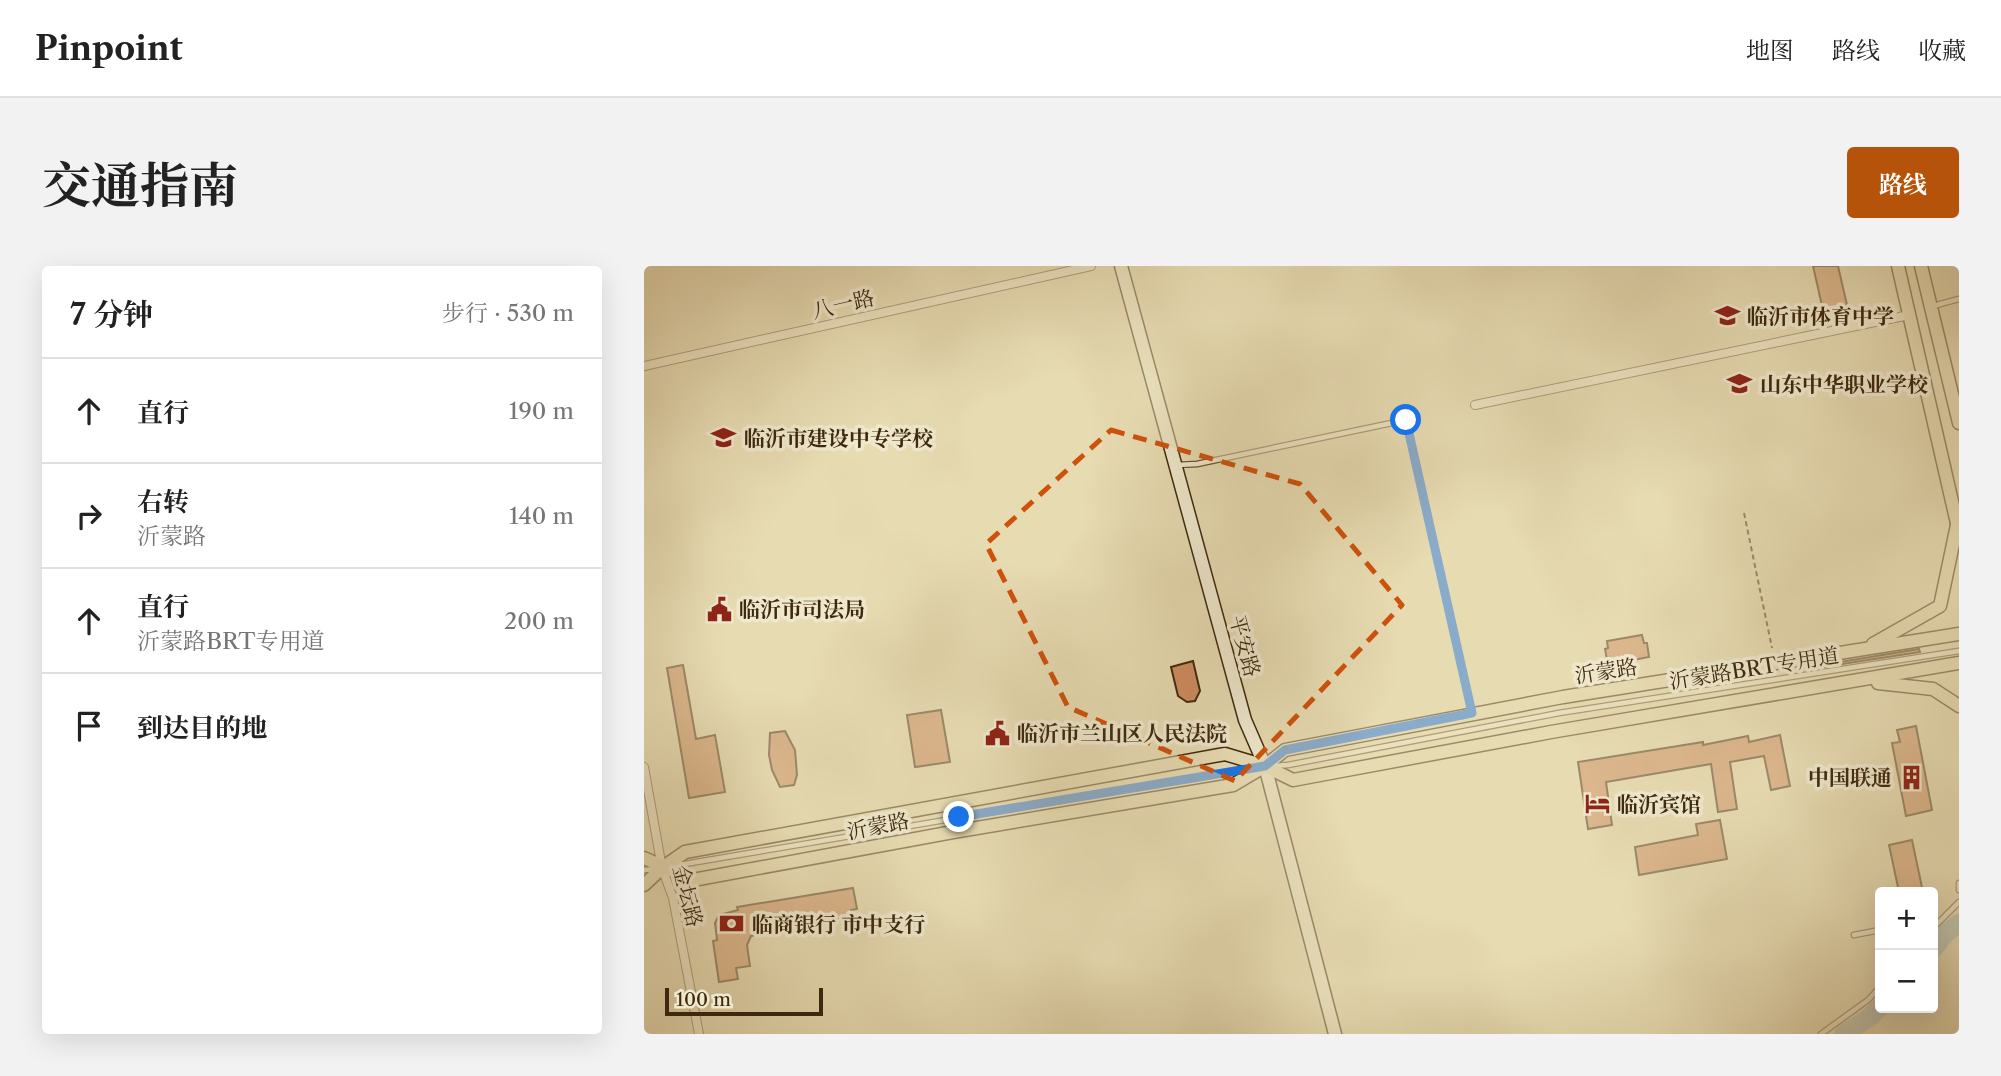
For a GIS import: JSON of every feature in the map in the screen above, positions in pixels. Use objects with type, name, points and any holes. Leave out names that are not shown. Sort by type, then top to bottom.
[{"type":"main road","name":"平安路","points":[[1121,266],[1245,720],[1265,766],[1335,1034]]},
{"type":"main road","points":[[1865,648],[1940,606],[1958,528],[1898,266]]},
{"type":"main road","points":[[1921,266],[1957,401],[1959,423]]},
{"type":"main road","name":"沂蒙路","points":[[644,858],[693,880],[953,832],[1233,785],[1265,766],[1285,750],[1472,713],[1959,634]]},
{"type":"main road","name":"沂蒙路","points":[[644,885],[685,852],[1225,754],[1265,766],[1293,780],[1551,732],[1959,663]]},
{"type":"main road","points":[[1863,681],[1933,689],[1959,706]]},
{"type":"street","name":"八一路","points":[[644,366],[1091,266]]},
{"type":"street","points":[[1475,405],[1909,316]]},
{"type":"street","name":"金坛路","points":[[644,767],[662,868],[673,898],[699,1034]]},
{"type":"lane","points":[[1931,307],[1959,299]]},
{"type":"lane","points":[[1175,465],[1197,464],[1406,420],[1472,713]]},
{"type":"lane","name":"沂蒙路BRT专用道","points":[[1265,766],[1289,765],[1559,713],[1959,651]]},
{"type":"lane","points":[[644,870],[662,868]]},
{"type":"lane","points":[[1959,883],[1959,890]]},
{"type":"lane","points":[[1938,922],[1959,902]]},
{"type":"lane","points":[[1938,918],[1942,917]]},
{"type":"lane","points":[[1854,935],[1875,931]]},
{"type":"lane","points":[[1821,1034],[1875,992]]},
{"type":"path","points":[[1744,513],[1772,648]]},
{"type":"highlighted area","points":[[1111,430],[1300,484],[1402,605],[1235,781],[1068,707],[986,544]]},
{"type":"building","points":[[1813,266],[1838,266],[1847,305],[1823,310]]},
{"type":"building","points":[[1642,635],[1644,643],[1647,643],[1649,657],[1608,665],[1605,649],[1608,648],[1607,641]]},
{"type":"building","points":[[1919,649],[1920,652],[1811,669],[1810,667]]},
{"type":"building","points":[[1193,661],[1200,691],[1195,701],[1187,702],[1178,696],[1171,667]]},
{"type":"building","points":[[683,665],[696,739],[715,735],[725,792],[689,798],[667,668]]},
{"type":"building","points":[[941,710],[950,762],[915,767],[907,715]]},
{"type":"building","name":"中国联通","points":[[1916,726],[1932,810],[1906,816],[1892,743],[1900,742],[1897,730]]},
{"type":"building","points":[[785,731],[795,750],[797,775],[794,785],[780,787],[769,755],[770,733]]},
{"type":"building","points":[[1780,735],[1790,786],[1771,790],[1764,756],[1730,762],[1737,809],[1718,812],[1711,764],[1606,782],[1612,825],[1588,829],[1578,762],[1703,742],[1703,745],[1748,736],[1749,742]]},
{"type":"building","points":[[1720,820],[1727,859],[1639,875],[1635,847],[1698,835],[1696,824]]},
{"type":"building","points":[[1912,840],[1922,887],[1898,887],[1889,845]]},
{"type":"building","points":[[853,888],[857,909],[851,910],[852,916],[831,920],[830,916],[778,924],[780,932],[751,936],[747,945],[750,966],[736,968],[738,979],[719,982],[713,941],[717,940],[715,923],[719,915],[738,910],[737,907]]},
{"type":"waterway","points":[[1938,943],[1959,923]]},
{"type":"waterway","points":[[1844,1034],[1875,1012]]},
{"type":"place","name":"临沂市体育中学","points":[[1727,316]]},
{"type":"place","name":"山东中华职业学校","points":[[1740,384]]},
{"type":"place","name":"临沂市建设中专学校","points":[[724,438]]},
{"type":"place","name":"临沂市司法局","points":[[719,609]]},
{"type":"place","name":"临沂市兰山区人民法院","points":[[997,733]]},
{"type":"place","name":"中国联通","points":[[1912,777]]},
{"type":"place","name":"临沂宾馆","points":[[1597,804]]},
{"type":"place","name":"临商银行 市中支行","points":[[732,924]]},
{"type":"route","points":[[959,817],[1265,766],[1285,750],[1472,713],[1406,420]]}]
